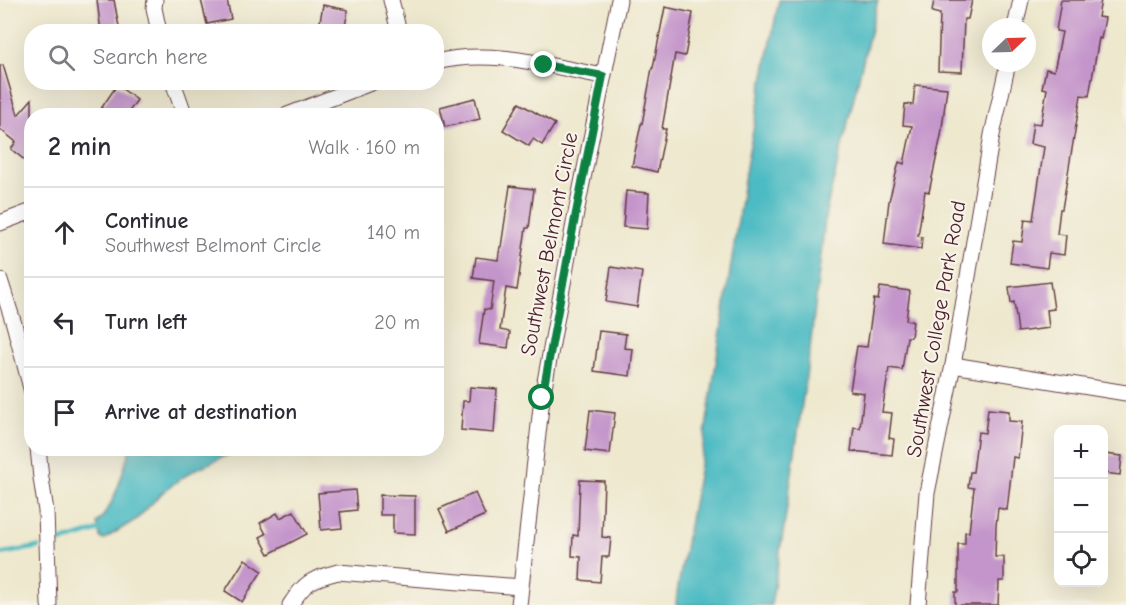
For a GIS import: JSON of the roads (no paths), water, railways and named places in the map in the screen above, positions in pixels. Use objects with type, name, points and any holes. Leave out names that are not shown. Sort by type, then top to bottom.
[{"type":"street","points":[[155,0],[157,24]]},
{"type":"street","points":[[391,0],[397,24]]},
{"type":"street","name":"Southwest Belmont Circle","points":[[519,605],[542,398],[619,0]]},
{"type":"street","points":[[1018,18],[1021,0]]},
{"type":"street","points":[[444,61],[472,57],[505,58],[603,76]]},
{"type":"street","name":"Southwest College Park Road","points":[[918,605],[927,493],[953,364],[992,135],[1006,72]]},
{"type":"street","points":[[175,90],[182,108]]},
{"type":"street","points":[[306,108],[352,90]]},
{"type":"street","points":[[0,223],[24,214]]},
{"type":"street","points":[[0,280],[24,362]]},
{"type":"street","points":[[953,364],[1126,393]]},
{"type":"street","points":[[39,456],[46,511],[49,605]]},
{"type":"street","points":[[290,605],[301,588],[318,577],[338,572],[520,587]]},
{"type":"water","points":[[779,0],[878,0],[826,211],[810,349],[771,605],[676,605],[702,454],[747,161]]},
{"type":"water","points":[[128,456],[226,456],[180,479],[163,492],[137,519],[103,540],[100,537],[97,523],[114,498]]},
{"type":"waterway","points":[[60,542],[99,530]]},
{"type":"waterway","points":[[0,554],[38,547]]}]
